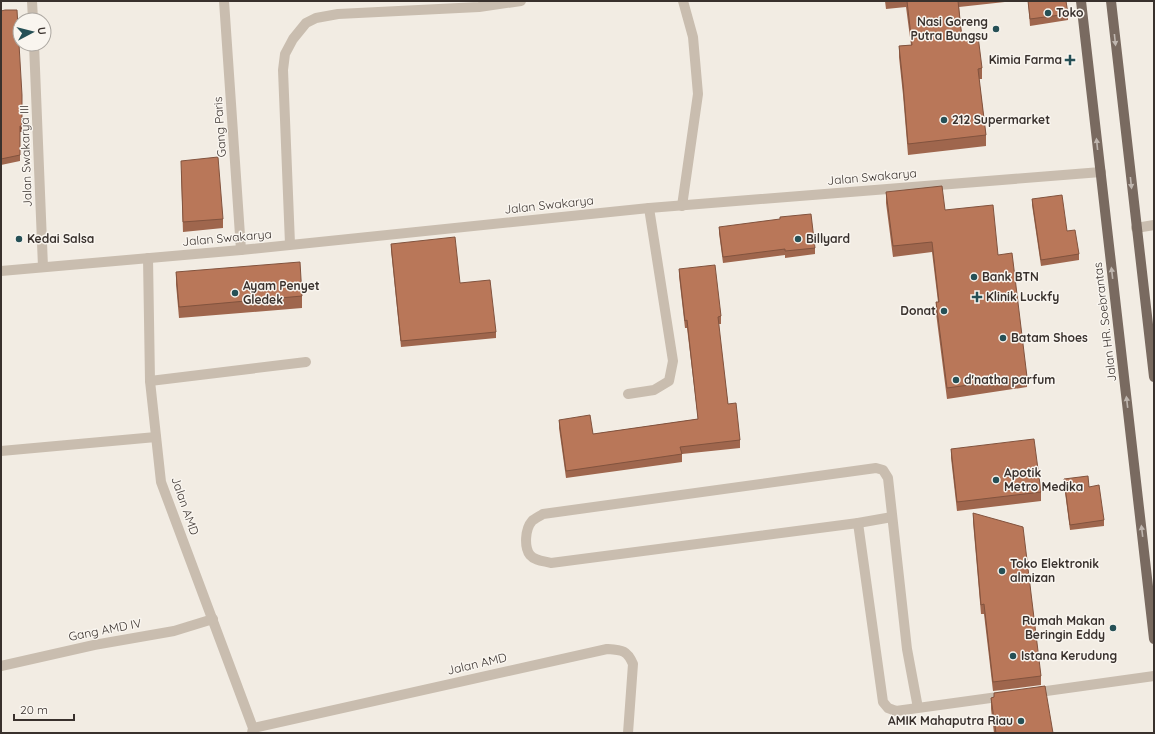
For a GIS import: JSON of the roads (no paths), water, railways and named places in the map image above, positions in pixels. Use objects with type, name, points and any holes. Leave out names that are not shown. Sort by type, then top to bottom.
[{"type":"main road","name":"Jalan HR. Soebrantas","points":[[1081,1],[1149,557],[1154,639]]},
{"type":"main road","points":[[1111,1],[1154,378]]},
{"type":"street","points":[[32,1],[33,12]]},
{"type":"street","name":"Gang Paris","points":[[224,1],[242,250]]},
{"type":"street","points":[[290,244],[283,70],[285,54],[293,39],[306,23],[316,18],[338,14],[479,7],[521,1]]},
{"type":"street","points":[[682,206],[698,94],[693,37],[683,1]]},
{"type":"street","name":"Jalan Swakarya III","points":[[34,52],[43,267]]},
{"type":"street","name":"Jalan Swakarya","points":[[1,271],[242,250],[649,208],[1101,172]]},
{"type":"street","points":[[628,394],[654,390],[669,381],[672,361],[649,208]]},
{"type":"street","points":[[1136,228],[1154,225]]},
{"type":"street","name":"Jalan AMD","points":[[148,258],[150,381],[161,482],[253,730],[607,649],[621,650],[629,655],[633,664],[628,733]]},
{"type":"street","points":[[150,381],[306,362]]},
{"type":"street","points":[[1,451],[156,437]]},
{"type":"street","points":[[892,517],[858,523],[551,563],[539,560],[530,555],[526,546],[527,534],[532,521],[543,514],[876,468],[883,470],[888,478],[907,649],[918,708]]},
{"type":"street","points":[[858,523],[883,702],[888,708],[896,711],[1154,676]]},
{"type":"street","name":"Gang AMD IV","points":[[1,666],[94,645],[174,631],[213,619]]},
{"type":"place","name":"Toko","points":[[1048,13]]},
{"type":"place","name":"Nasi Goreng Putra Bungsu","points":[[996,29]]},
{"type":"place","name":"Kimia Farma","points":[[1070,60]]},
{"type":"place","name":"212 Supermarket","points":[[944,120]]},
{"type":"place","name":"Kedai Salsa","points":[[19,239]]},
{"type":"place","name":"Billyard","points":[[798,239]]},
{"type":"place","name":"Bank BTN","points":[[974,277]]},
{"type":"place","name":"Ayam Penyet Gledek","points":[[235,293]]},
{"type":"place","name":"Klinik Luckfy","points":[[977,297]]},
{"type":"place","name":"Donat","points":[[944,311]]},
{"type":"place","name":"Batam Shoes","points":[[1003,338]]},
{"type":"place","name":"d'natha parfum","points":[[956,380]]},
{"type":"place","name":"Apotik Metro Medika","points":[[996,480]]},
{"type":"place","name":"Toko Elektronik almizan","points":[[1002,571]]},
{"type":"place","name":"Rumah Makan Beringin Eddy","points":[[1113,628]]},
{"type":"place","name":"Istana Kerudung","points":[[1013,656]]},
{"type":"place","name":"AMIK Mahaputra Riau","points":[[1021,721]]}]
